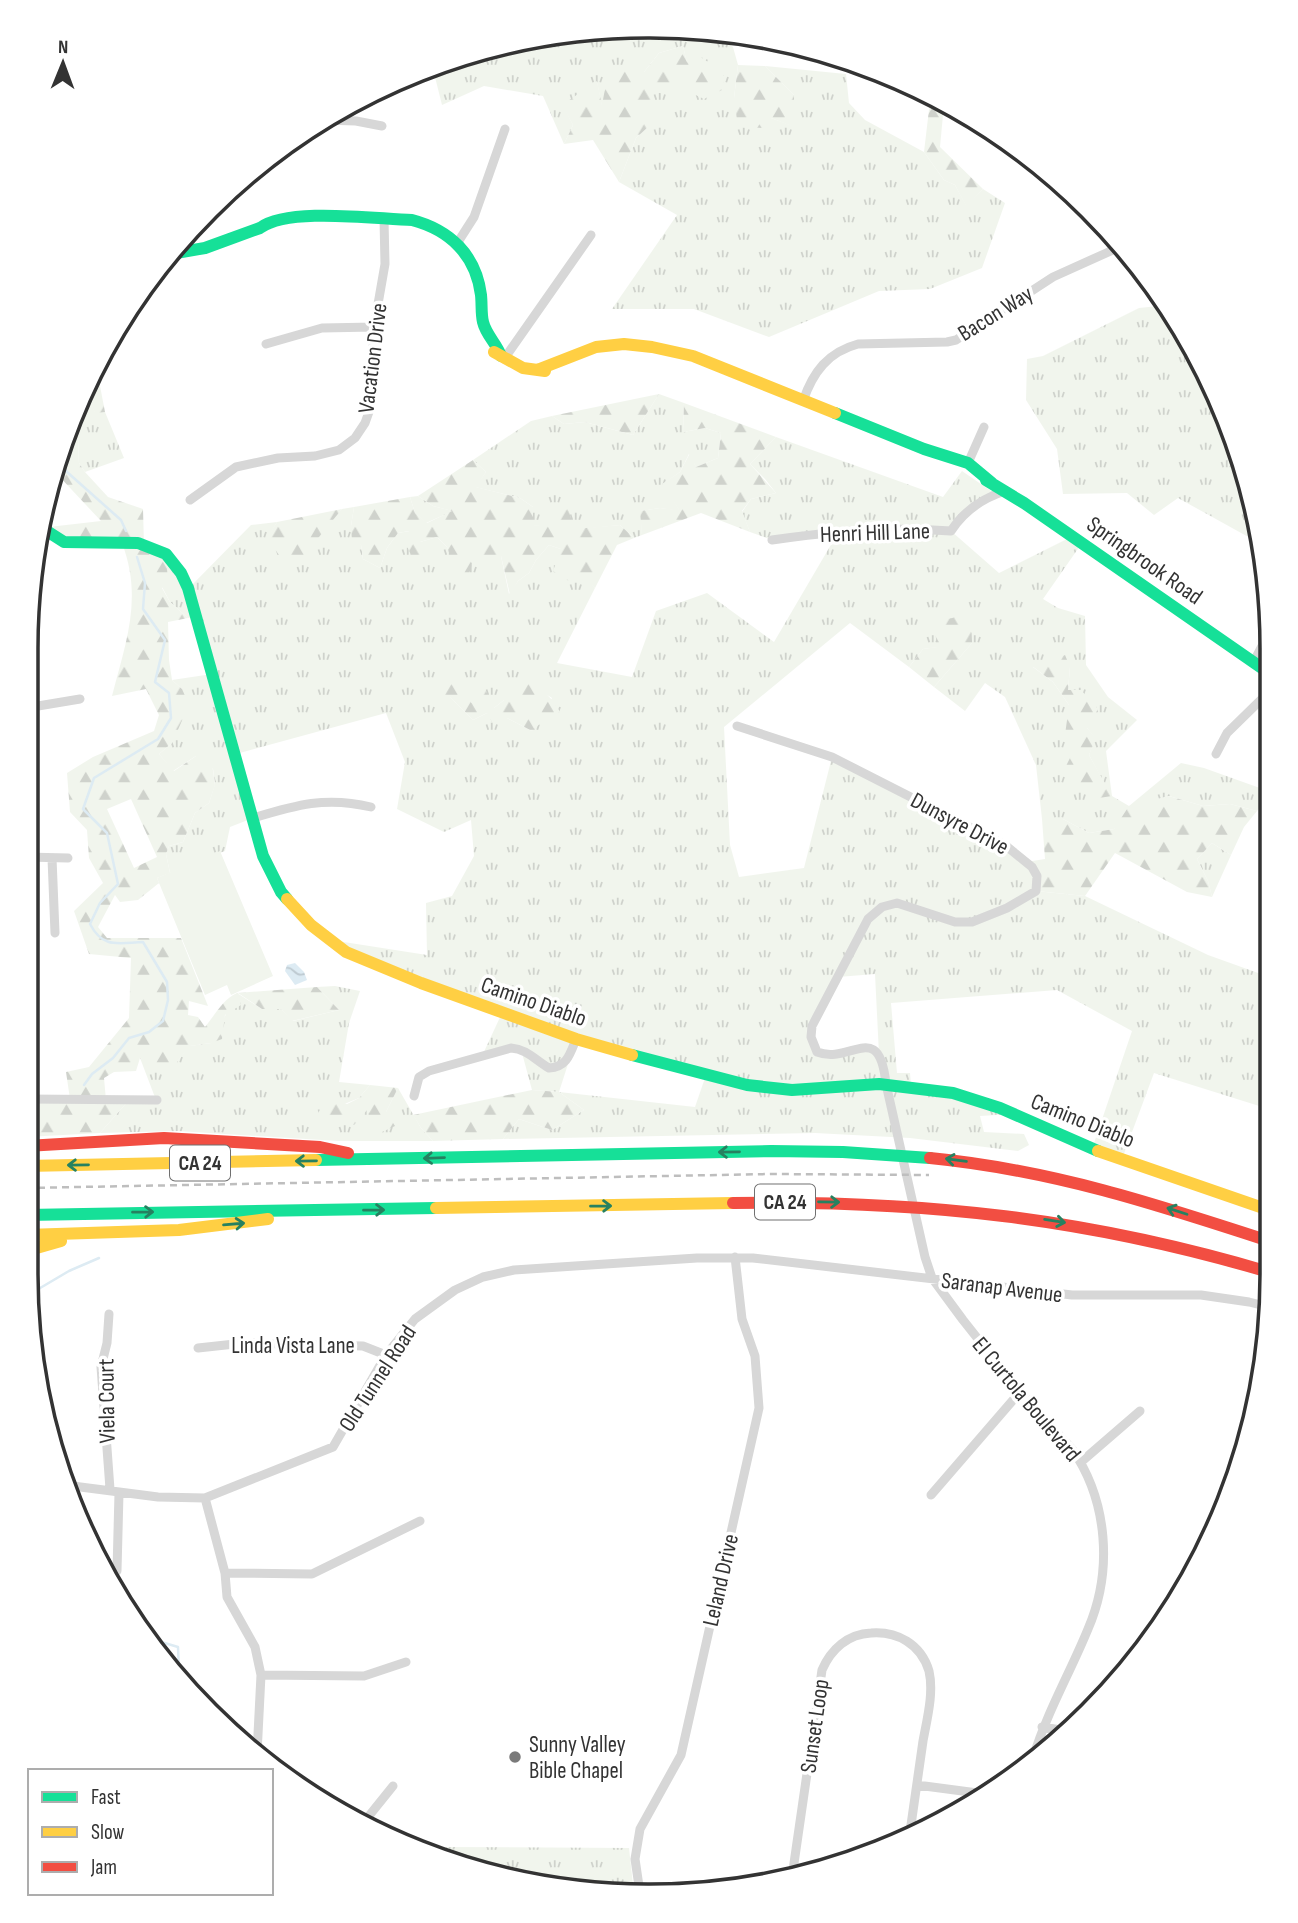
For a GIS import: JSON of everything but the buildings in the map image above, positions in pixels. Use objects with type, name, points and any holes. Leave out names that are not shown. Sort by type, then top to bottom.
[{"type":"main road","points":[[188,248],[296,216],[412,220],[429,223],[458,242],[472,264],[477,282],[475,310],[481,334],[487,345],[503,357]]},
{"type":"main road","name":"Springbrook Road","points":[[503,357],[523,368],[537,370],[559,363],[582,351],[609,346],[661,347],[693,356],[924,449],[968,463],[992,483]]},
{"type":"main road","name":"Springbrook Road","points":[[924,449],[932,456],[1005,491],[1260,666]]},
{"type":"main road","name":"Camino Diablo","points":[[49,534],[64,542],[138,543],[166,554],[181,573],[191,597],[263,856],[281,892],[311,925],[346,952],[421,983],[576,1039],[759,1086],[804,1090],[886,1084],[953,1093],[986,1103],[1092,1149],[1260,1207]]},
{"type":"main road","points":[[38,1144],[146,1138],[190,1139],[320,1147],[374,1159]]},
{"type":"main road","name":"CA 24","points":[[38,1166],[841,1151],[922,1156],[999,1166],[1067,1180],[1143,1200],[1260,1238]]},
{"type":"main road","name":"CA 24","points":[[38,1214],[814,1202],[919,1205],[1022,1216],[1090,1227],[1169,1244],[1260,1269]]},
{"type":"main road","points":[[38,1235],[117,1233],[242,1224],[306,1211]]},
{"type":"main road","points":[[1242,1232],[1260,1234]]},
{"type":"main road","points":[[38,1246],[50,1242],[117,1233]]},
{"type":"street","points":[[342,121],[382,126]]},
{"type":"street","points":[[458,242],[474,217],[505,129]]},
{"type":"street","name":"Vacation Drive","points":[[190,500],[236,467],[278,458],[315,456],[339,450],[355,438],[370,409],[374,327],[385,264],[384,219]]},
{"type":"street","points":[[503,357],[591,235]]},
{"type":"street","name":"Bacon Way","points":[[803,401],[810,380],[823,363],[847,347],[858,344],[956,340],[1053,277],[1113,252]]},
{"type":"street","points":[[266,344],[322,328],[374,327]]},
{"type":"street","points":[[968,463],[984,427]]},
{"type":"street","name":"Henri Hill Lane","points":[[772,540],[839,530],[879,528],[951,531],[971,508],[989,496],[1005,491]]},
{"type":"street","points":[[1254,661],[1260,650]]},
{"type":"street","points":[[38,706],[80,699]]},
{"type":"street","points":[[1216,754],[1227,733],[1260,701]]},
{"type":"street","name":"Dunsyre Drive","points":[[737,726],[832,757],[854,768],[1005,845],[1032,867],[1037,876],[1036,891],[1007,908],[972,922],[954,922],[897,903],[882,907],[868,919],[812,1026],[811,1037],[817,1052],[826,1055],[862,1047],[874,1050],[884,1068],[886,1084]]},
{"type":"street","points":[[253,818],[317,801],[371,807]]},
{"type":"street","points":[[38,857],[68,858]]},
{"type":"street","points":[[52,858],[55,933]]},
{"type":"street","points":[[414,1096],[419,1077],[429,1071],[511,1048],[530,1053],[549,1068],[558,1067],[568,1058],[576,1039]]},
{"type":"street","name":"El Curtola Boulevard","points":[[886,1084],[932,1278],[1020,1392],[1082,1462],[1097,1498],[1104,1547],[1100,1585],[1089,1628],[1042,1727],[1037,1745]]},
{"type":"street","points":[[38,1099],[157,1100]]},
{"type":"street","name":"Saranap Avenue","points":[[735,1257],[1072,1295],[1201,1295],[1258,1304]]},
{"type":"street","name":"Old Tunnel Road","points":[[77,1486],[158,1497],[205,1498],[333,1447],[386,1355],[404,1330],[427,1308],[454,1290],[490,1275],[529,1268],[735,1257]]},
{"type":"street","name":"Leland Drive","points":[[639,1884],[635,1859],[640,1829],[681,1755],[759,1408],[755,1356],[742,1319],[735,1257]]},
{"type":"street","name":"Viela Court","points":[[109,1314],[107,1343],[101,1367],[114,1491],[117,1571]]},
{"type":"street","name":"Linda Vista Lane","points":[[198,1348],[244,1343],[363,1346],[386,1355]]},
{"type":"street","points":[[931,1495],[1020,1392]]},
{"type":"street","points":[[1082,1462],[1140,1411]]},
{"type":"street","points":[[205,1498],[225,1573],[228,1597],[255,1647],[261,1675],[258,1742]]},
{"type":"street","points":[[225,1573],[312,1574],[420,1521]]},
{"type":"street","name":"Sunset Loop","points":[[793,1867],[822,1670],[827,1658],[847,1639],[861,1633],[892,1633],[903,1637],[923,1659],[929,1671],[929,1701],[911,1826]]},
{"type":"street","points":[[261,1675],[364,1676],[406,1662]]},
{"type":"street","points":[[1042,1727],[1056,1729]]},
{"type":"street","points":[[916,1785],[971,1792]]},
{"type":"street","points":[[369,1816],[393,1786]]},
{"type":"green space","points":[[649,38],[729,44],[733,47],[738,65],[734,98],[771,118],[793,126],[794,95],[765,66],[846,74],[849,103],[865,120],[924,152],[944,180],[955,185],[966,205],[983,189],[1005,203],[982,268],[930,289],[879,291],[769,337],[694,309],[612,309],[677,215],[619,182],[636,138],[647,128],[650,91],[687,63],[683,46],[659,53],[644,72],[602,107],[597,82],[563,105],[573,125],[564,144],[543,96],[484,86],[442,105],[435,78],[491,59],[530,50]]},
{"type":"green space","points":[[683,46],[687,62],[699,56],[725,77],[722,90],[704,99],[679,87],[669,94],[650,92],[658,111],[647,128],[636,138],[619,182],[593,140],[564,144],[573,125],[562,105],[597,81],[602,105],[608,73],[633,63],[644,72],[659,53]]},
{"type":"green space","points":[[738,65],[765,66],[794,95],[794,127],[771,118],[765,128],[738,127],[734,98]]},
{"type":"green space","points":[[929,107],[943,114],[940,147],[983,189],[966,206],[955,185],[944,180],[924,152]]},
{"type":"green space","points":[[1154,306],[1197,379],[1227,453],[1249,537],[1178,498],[1154,515],[1127,493],[1063,494],[1057,449],[1026,400],[1027,359],[1043,356],[1139,308]]},
{"type":"green space","points":[[1185,357],[1200,386],[1186,372]]},
{"type":"green space","points":[[99,383],[105,412],[95,413],[90,403]]},
{"type":"green space","points":[[659,394],[684,403],[683,432],[705,428],[721,433],[718,458],[696,467],[689,454],[680,472],[663,484],[680,511],[660,508],[641,511],[642,535],[634,538],[620,525],[574,530],[532,525],[533,507],[520,498],[475,487],[486,472],[473,460],[531,421],[552,416],[564,424],[585,422],[633,435]]},
{"type":"green space","points":[[659,394],[633,435],[585,422],[564,424],[552,416]]},
{"type":"green space","points":[[91,403],[95,412],[105,412],[124,458],[85,472],[79,463],[78,434]]},
{"type":"green space","points":[[684,403],[776,437],[750,464],[776,493],[751,499],[742,511],[750,532],[701,513],[642,535],[640,511],[660,508],[679,510],[662,484],[680,472],[690,453],[696,467],[718,458],[721,433],[705,428],[683,432]]},
{"type":"green space","points":[[78,434],[79,463],[85,472],[108,497],[143,509],[144,545],[166,554],[168,582],[162,588],[170,602],[188,618],[168,622],[172,680],[182,689],[189,705],[172,743],[159,754],[174,771],[196,756],[208,756],[215,785],[209,803],[195,813],[183,842],[169,846],[166,854],[170,873],[157,878],[159,883],[138,900],[120,902],[115,895],[98,927],[107,938],[181,938],[208,1006],[189,1001],[188,1015],[198,1017],[205,1027],[223,1003],[237,993],[317,987],[339,1010],[292,1021],[281,1009],[262,1009],[238,993],[241,1005],[225,1015],[222,1039],[190,1046],[176,1063],[161,1068],[140,1058],[136,1071],[114,1072],[104,1078],[106,1100],[129,1100],[100,1133],[38,1136],[38,1099],[70,1099],[66,1072],[89,1067],[129,1018],[131,958],[89,954],[74,911],[103,883],[89,858],[87,830],[70,812],[67,773],[93,757],[154,731],[159,715],[146,689],[112,696],[127,638],[132,601],[128,563],[122,543],[64,542],[49,534],[51,527],[101,521],[63,480]],"holes":[[[131,799],[157,857],[134,868],[107,809]]]},
{"type":"green space","points":[[776,437],[943,497],[962,471],[994,493],[951,531],[999,573],[1073,536],[1082,543],[1043,599],[1058,608],[1085,616],[1086,665],[1108,697],[1137,720],[1106,751],[1112,796],[1129,806],[1181,763],[1204,768],[1260,788],[1260,807],[1257,811],[1230,804],[1203,806],[1169,796],[1156,800],[1114,829],[1089,833],[1063,819],[1042,819],[1036,765],[1005,697],[985,683],[965,711],[934,687],[972,643],[923,649],[909,667],[850,623],[724,727],[730,845],[739,877],[804,868],[832,757],[1005,845],[1032,867],[1036,891],[1085,896],[1208,955],[1260,974],[1260,1106],[1154,1073],[1122,1159],[1092,1149],[1132,1031],[1057,990],[891,1003],[897,1073],[910,1073],[911,1088],[1013,1114],[980,1116],[984,1132],[1024,1134],[1029,1145],[1018,1151],[910,1138],[815,1133],[503,1139],[519,1119],[552,1130],[584,1110],[559,1092],[532,1090],[522,1053],[511,1048],[482,1056],[502,1013],[331,940],[427,955],[426,903],[452,896],[474,856],[471,820],[444,832],[397,809],[405,762],[386,713],[236,754],[253,818],[230,827],[225,851],[170,873],[166,854],[169,846],[183,842],[195,813],[209,803],[215,784],[213,769],[196,756],[173,771],[159,754],[172,743],[182,689],[172,680],[212,674],[197,617],[188,618],[170,602],[162,587],[166,554],[189,588],[251,525],[277,522],[268,538],[325,527],[342,509],[354,507],[351,526],[361,545],[363,559],[380,568],[387,548],[398,533],[410,531],[420,542],[437,537],[452,557],[476,549],[501,556],[509,594],[518,581],[529,573],[549,545],[561,549],[595,588],[557,663],[632,677],[656,611],[707,593],[774,642],[839,531],[772,540],[750,532],[742,512],[751,499],[776,493],[750,464]],"holes":[[[1033,667],[1070,667],[1068,690],[1095,738],[1089,755],[1111,796],[1078,742],[1069,705],[1053,682]],[[542,692],[552,698],[532,731],[507,718],[487,713],[473,720],[450,697],[494,708],[504,700]],[[875,974],[879,1054],[874,1050],[817,1052],[812,1026],[838,977]],[[576,1039],[706,1075],[695,1107],[559,1092]]]},
{"type":"green space","points":[[473,460],[486,472],[476,487],[520,498],[533,507],[533,525],[551,526],[567,504],[574,529],[620,525],[634,538],[617,545],[595,588],[584,578],[572,583],[553,571],[561,549],[549,545],[529,573],[518,581],[510,595],[501,556],[487,565],[476,550],[469,574],[457,574],[447,547],[437,537],[420,542],[421,556],[415,564],[407,546],[409,531],[398,533],[387,548],[380,568],[363,559],[361,545],[352,541],[354,507],[410,497],[415,513],[427,523],[452,511],[433,506],[418,496]]},
{"type":"green space","points":[[418,496],[433,506],[453,511],[426,523],[415,513],[410,497]]},
{"type":"green space","points":[[342,509],[296,565],[284,562],[267,538],[277,522]]},
{"type":"green space","points":[[971,615],[972,643],[934,687],[909,667],[923,649],[937,647],[934,621]]},
{"type":"green space","points":[[1065,655],[1070,667],[1068,690],[1081,690],[1098,709],[1087,728],[1096,738],[1089,755],[1112,796],[1092,799],[1075,783],[1065,768],[1078,742],[1065,735],[1069,705],[1053,682],[1032,666]]},
{"type":"green space","points":[[452,663],[470,689],[471,703],[484,687],[494,708],[504,700],[500,689],[507,679],[533,678],[560,712],[545,719],[532,731],[507,718],[493,724],[487,713],[473,720],[450,697],[440,699],[438,679]]},
{"type":"green space","points":[[1169,796],[1203,806],[1230,804],[1257,811],[1244,827],[1231,855],[1212,843],[1197,859],[1208,881],[1212,897],[1187,892],[1115,853],[1085,896],[1036,891],[1037,876],[1026,862],[1045,859],[1042,819],[1063,819],[1089,833],[1114,829],[1129,806]]},
{"type":"green space","points":[[1212,843],[1231,855],[1212,897],[1208,881],[1197,859]]},
{"type":"green space","points":[[220,851],[273,976],[231,995],[227,985],[205,995],[157,878]]},
{"type":"green space","points":[[335,986],[360,991],[349,1023],[339,1082],[370,1085],[359,1098],[318,1115],[368,1109],[386,1112],[398,1088],[421,1128],[433,1141],[338,1141],[178,1131],[100,1133],[129,1100],[156,1100],[140,1058],[176,1063],[189,1046],[211,1043],[237,993],[262,1009],[281,1009],[293,1021],[339,1010],[317,987]]},
{"type":"green space","points":[[370,1085],[398,1088],[386,1112],[395,1126],[382,1132],[373,1123],[368,1109],[354,1125],[317,1115],[327,1098],[347,1104],[359,1098]]},
{"type":"green space","points":[[532,1090],[559,1092],[584,1110],[552,1130],[519,1119],[503,1139],[433,1141],[413,1115]]},
{"type":"green space","points":[[446,1847],[629,1848],[633,1884],[530,1873],[446,1849]]},
{"type":"water","points":[[295,963],[304,972],[307,980],[295,985],[285,971],[287,965]]},
{"type":"waterway","points":[[66,470],[121,520],[126,531]]},
{"type":"waterway","points":[[84,1085],[92,1074],[113,1058],[129,1038],[149,1032],[163,1021],[168,1000],[167,982],[143,942],[106,941],[100,938],[90,924],[100,903],[118,884],[107,833],[83,809],[94,778],[158,739],[171,718],[169,693],[155,682],[165,640],[143,609],[145,583],[137,557]]},
{"type":"waterway","points":[[39,1289],[99,1258]]},
{"type":"waterway","points":[[162,1642],[178,1647],[179,1663]]},
{"type":"railway","points":[[38,1188],[771,1174],[929,1175]]},
{"type":"traffic: fast","points":[[186,251],[205,248],[273,222],[291,218],[333,216],[412,220],[426,224],[449,238],[467,256],[478,281],[484,327],[501,356]]},
{"type":"traffic: fast","points":[[835,413],[924,449],[968,463],[992,483]]},
{"type":"traffic: fast","points":[[986,480],[1024,503],[1260,667]]},
{"type":"traffic: fast","points":[[50,533],[64,542],[138,543],[166,554],[181,573],[188,588],[263,856],[287,899]]},
{"type":"traffic: fast","points":[[632,1055],[747,1085],[792,1090],[879,1084],[953,1093],[1000,1108],[1098,1151]]},
{"type":"traffic: fast","points":[[316,1160],[771,1151],[843,1152],[930,1158]]},
{"type":"traffic: fast","points":[[38,1215],[436,1208]]},
{"type":"traffic: slow","points":[[537,370],[596,347],[624,344],[652,347],[693,356],[835,413]]},
{"type":"traffic: slow","points":[[494,352],[523,368],[545,371]]},
{"type":"traffic: slow","points":[[287,899],[311,925],[346,952],[421,983],[576,1039],[632,1055]]},
{"type":"traffic: slow","points":[[1098,1151],[1260,1207]]},
{"type":"traffic: slow","points":[[38,1166],[316,1160]]},
{"type":"traffic: slow","points":[[436,1208],[733,1203]]},
{"type":"traffic: slow","points":[[38,1235],[179,1230],[268,1219]]},
{"type":"traffic: slow","points":[[38,1248],[61,1241]]},
{"type":"traffic: jam","points":[[38,1145],[164,1138],[320,1147],[348,1153]]},
{"type":"traffic: jam","points":[[930,1158],[1019,1171],[1103,1190],[1260,1238]]},
{"type":"traffic: jam","points":[[733,1203],[872,1205],[1005,1216],[1137,1238],[1260,1270]]},
{"type":"place","name":"Sunny Valley Bible Chapel","points":[[515,1757]]}]
